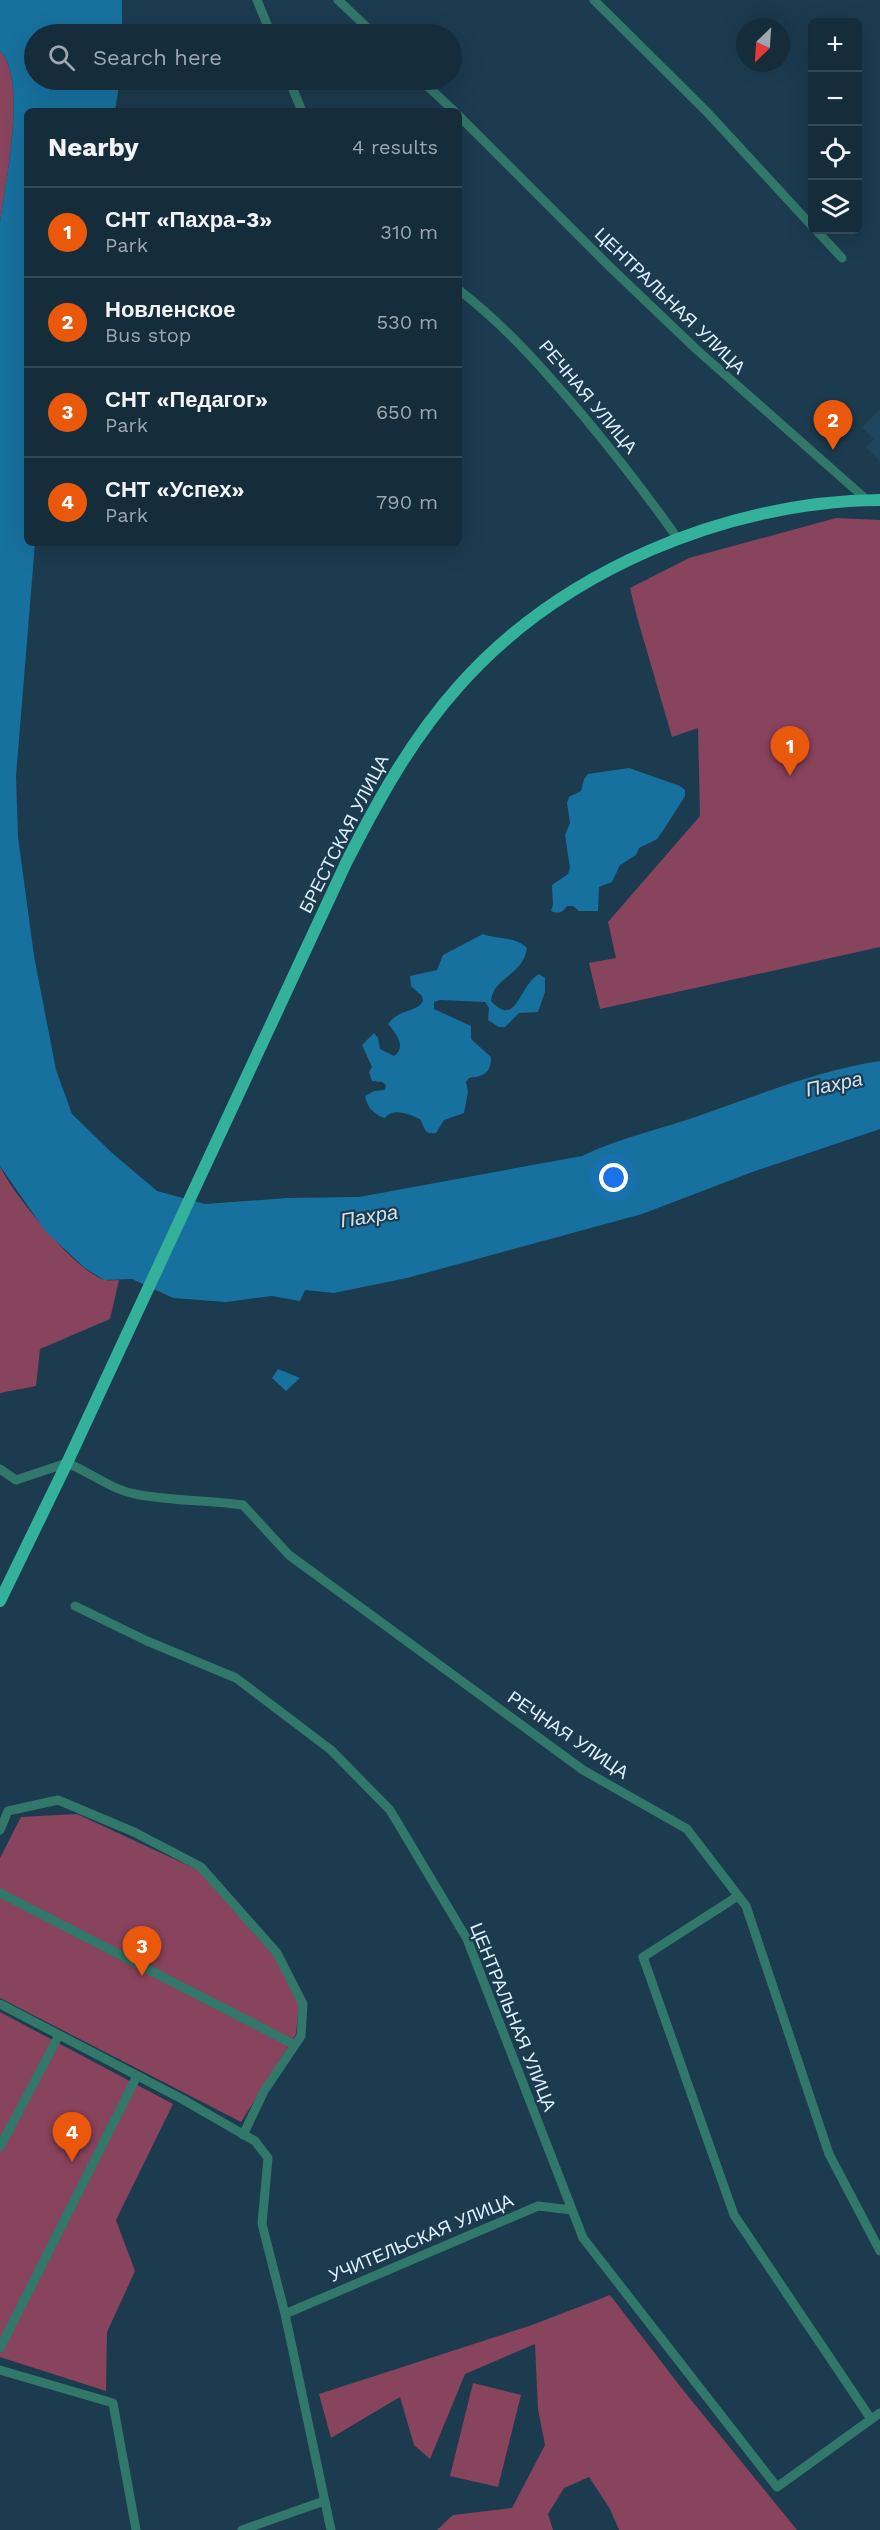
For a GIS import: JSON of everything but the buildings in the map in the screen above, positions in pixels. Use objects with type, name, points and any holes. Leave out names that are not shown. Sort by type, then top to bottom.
[{"type":"main road","name":"БРЕСТСКАЯ УЛИЦА","points":[[0,1601],[67,1463],[229,1110],[368,820],[395,770],[425,727],[476,668],[503,643],[544,612],[613,569],[678,539],[741,519],[785,509],[874,500]]},
{"type":"street","points":[[257,0],[267,24]]},
{"type":"street","points":[[338,0],[363,24]]},
{"type":"street","points":[[594,0],[707,112],[808,221]]},
{"type":"street","points":[[293,90],[301,108]]},
{"type":"street","points":[[432,90],[451,108]]},
{"type":"street","name":"ЦЕНТРАЛЬНАЯ УЛИЦА","points":[[462,119],[648,303],[750,399],[874,500]]},
{"type":"street","points":[[820,234],[842,258]]},
{"type":"street","name":"РЕЧНАЯ УЛИЦА","points":[[462,292],[484,309],[538,362],[647,493],[678,539]]},
{"type":"street","points":[[0,1469],[16,1480],[67,1463]]},
{"type":"street","name":"РЕЧНАЯ УЛИЦА","points":[[67,1463],[85,1470],[112,1487],[135,1494],[243,1505],[289,1555],[583,1770],[687,1829],[746,1906],[829,2154],[880,2251]]},
{"type":"street","name":"ЦЕНТРАЛЬНАЯ УЛИЦА","points":[[75,1606],[147,1641],[236,1678],[331,1750],[390,1810],[466,1939],[583,2238],[777,2487],[871,2419]]},
{"type":"street","points":[[0,1830],[8,1811],[58,1800],[134,1832],[201,1867],[277,1953],[303,2004],[301,2036],[264,2091],[243,2135]]},
{"type":"street","points":[[0,1893],[295,2045]]},
{"type":"street","points":[[738,1896],[643,1957],[734,2215],[871,2419],[880,2413]]},
{"type":"street","points":[[0,2004],[138,2076],[255,2141],[268,2158],[262,2224],[285,2314],[331,2530]]},
{"type":"street","points":[[0,2147],[59,2035]]},
{"type":"street","points":[[0,2348],[138,2076]]},
{"type":"street","name":"УЧИТЕЛЬСКАЯ УЛИЦА","points":[[285,2314],[538,2206],[572,2210]]},
{"type":"street","points":[[0,2370],[113,2403],[136,2530]]},
{"type":"street","points":[[242,2530],[324,2501]]},
{"type":"shaded area","points":[[0,51],[8,65],[13,84],[14,107],[10,159],[0,223]]},
{"type":"shaded area","points":[[880,409],[880,461],[866,447],[874,439],[862,427]]},
{"type":"shaded area","points":[[836,518],[880,520],[880,947],[600,1009],[589,963],[616,958],[608,922],[700,816],[698,728],[672,737],[630,588],[689,558]]},
{"type":"shaded area","points":[[0,1166],[17,1194],[62,1248],[93,1274],[105,1280],[119,1280],[110,1319],[40,1349],[36,1386],[0,1393]]},
{"type":"shaded area","points":[[77,1814],[200,1871],[273,1953],[299,2003],[296,2034],[241,2122],[0,1998],[0,1858],[21,1817]]},
{"type":"shaded area","points":[[0,2012],[173,2104],[116,2220],[135,2271],[107,2332],[106,2391],[0,2357]]},
{"type":"shaded area","points":[[610,2295],[683,2390],[797,2530],[619,2530],[610,2509],[589,2477],[564,2488],[548,2514],[553,2530],[437,2530],[453,2515],[512,2508],[545,2445],[538,2409],[535,2344],[465,2374],[430,2459],[414,2445],[400,2397],[331,2438],[319,2394],[532,2325]]},
{"type":"shaded area","points":[[473,2383],[521,2395],[498,2487],[450,2476]]},
{"type":"water","name":"Пахра","points":[[0,0],[122,0],[122,24],[24,24],[24,90],[118,90],[115,108],[24,108],[24,546],[35,546],[16,776],[18,837],[34,956],[56,1070],[72,1114],[111,1152],[157,1191],[205,1204],[287,1198],[359,1197],[582,1156],[791,1083],[835,1070],[880,1061],[880,1129],[755,1171],[642,1214],[407,1278],[334,1293],[305,1290],[300,1301],[272,1296],[226,1302],[173,1298],[132,1279],[104,1280],[85,1268],[46,1232],[0,1166],[0,223],[10,159],[14,107],[13,84],[8,65],[0,51]]},
{"type":"water","points":[[629,768],[680,786],[685,790],[685,796],[657,839],[639,848],[636,855],[620,865],[612,882],[599,887],[598,911],[579,911],[573,906],[567,906],[560,912],[551,911],[552,885],[568,874],[570,868],[565,835],[570,823],[567,803],[569,797],[581,791],[588,774]]},
{"type":"water","points":[[483,934],[512,940],[527,948],[520,965],[497,987],[491,1001],[500,1008],[507,1010],[512,1008],[526,987],[539,974],[545,978],[545,992],[538,1012],[519,1013],[505,1027],[499,1027],[488,1020],[489,1008],[485,1002],[440,1000],[434,1002],[434,1009],[471,1026],[471,1039],[491,1057],[490,1067],[483,1075],[469,1078],[466,1082],[468,1092],[464,1113],[444,1120],[436,1133],[427,1132],[420,1119],[406,1114],[397,1112],[385,1118],[374,1113],[365,1096],[374,1091],[385,1090],[386,1085],[372,1081],[369,1072],[372,1067],[362,1045],[374,1033],[378,1038],[380,1049],[394,1056],[400,1044],[388,1024],[398,1015],[420,1005],[423,1001],[422,996],[411,986],[410,976],[437,970],[443,955]]},
{"type":"water","points":[[278,1369],[300,1378],[286,1391],[272,1378]]},
{"type":"place","name":"Новленское","points":[[833,450]]},
{"type":"place","name":"СНТ «Пахра-3»","points":[[790,776]]},
{"type":"place","name":"СНТ «Педагог»","points":[[142,1976]]},
{"type":"place","name":"СНТ «Успех»","points":[[72,2162]]}]
